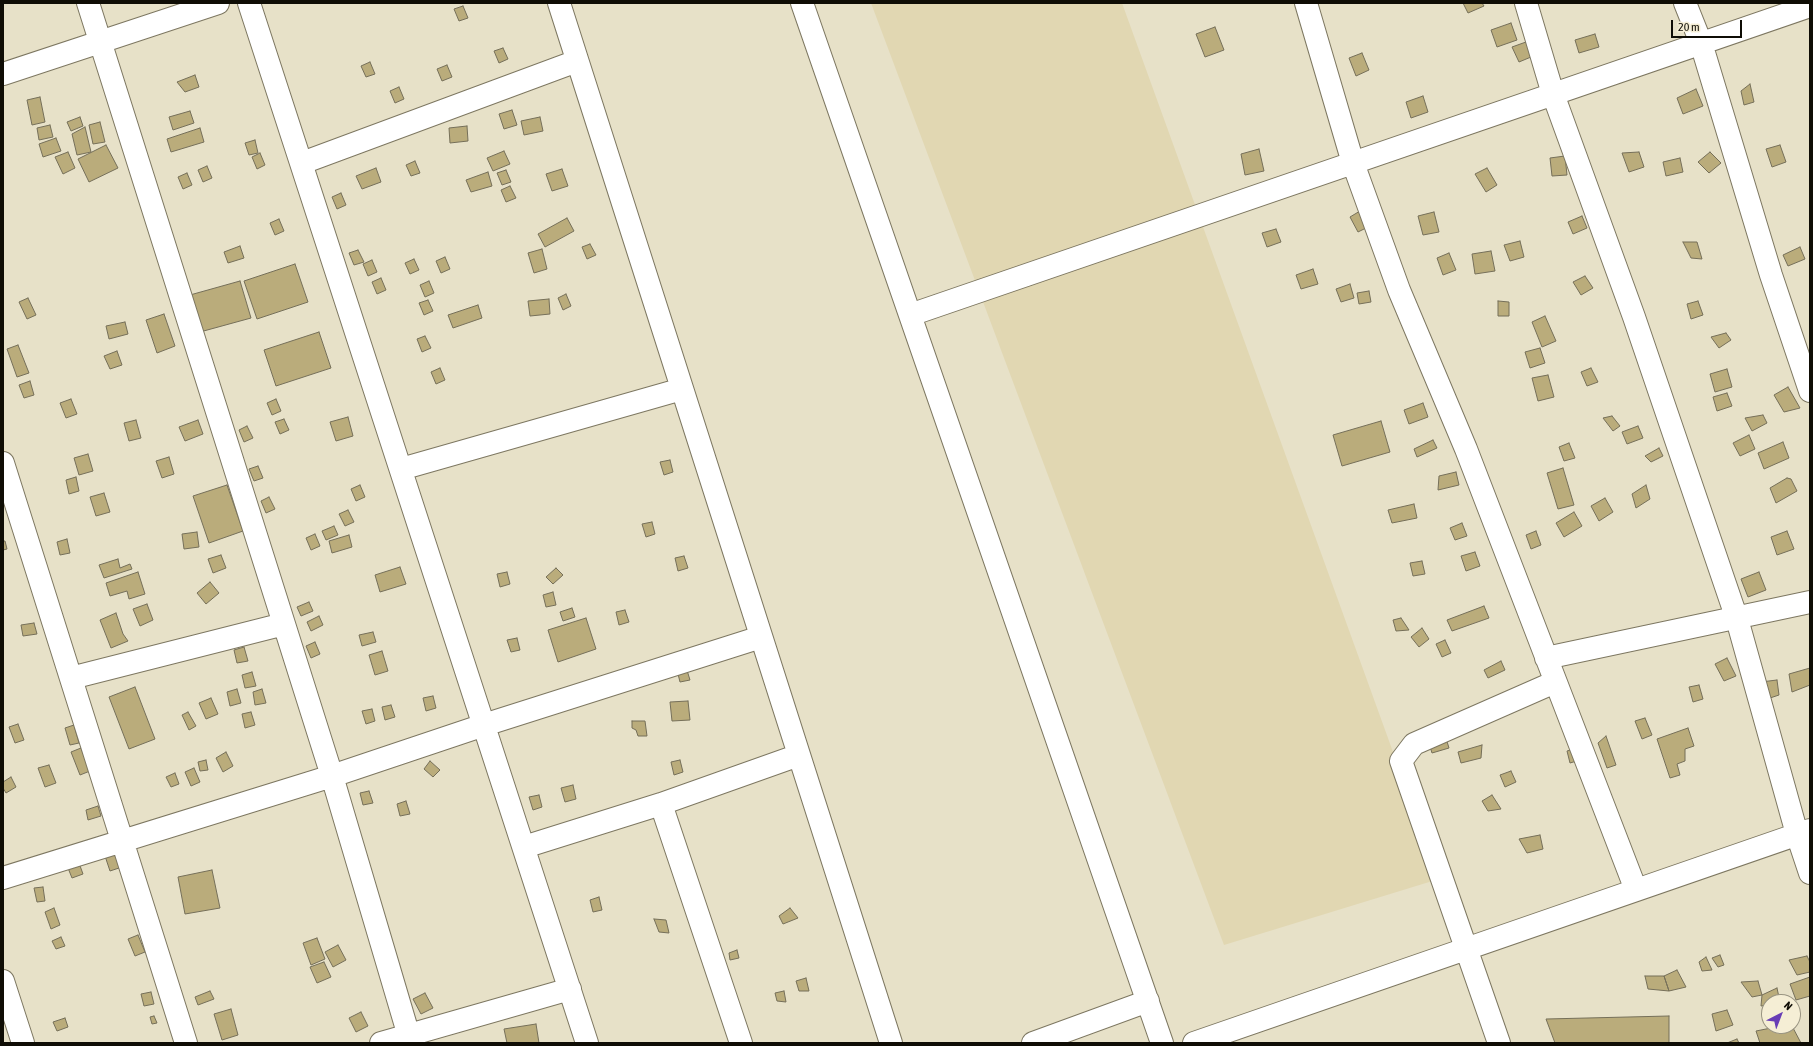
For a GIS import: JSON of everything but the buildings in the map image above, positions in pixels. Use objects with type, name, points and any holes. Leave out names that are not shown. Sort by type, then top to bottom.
[{"type":"street","points":[[88,3],[332,776],[410,1039]]},
{"type":"street","points":[[3,74],[218,3]]},
{"type":"street","points":[[249,3],[587,1043]]},
{"type":"street","points":[[559,3],[891,1043]]},
{"type":"street","points":[[802,3],[1162,1043]]},
{"type":"street","points":[[1306,3],[1353,163],[1399,290],[1466,449],[1636,890]]},
{"type":"street","points":[[1526,3],[1553,94],[1634,317],[1737,619],[1803,832],[1810,873]]},
{"type":"street","points":[[1685,3],[1701,43],[1771,275],[1810,391]]},
{"type":"street","points":[[910,315],[1810,6]]},
{"type":"street","points":[[302,163],[577,61]]},
{"type":"street","points":[[401,469],[682,389]]},
{"type":"street","points":[[3,463],[186,1043]]},
{"type":"street","points":[[1546,658],[1737,619],[1810,602]]},
{"type":"street","points":[[71,678],[284,624]]},
{"type":"street","points":[[3,878],[332,776],[484,725],[761,637]]},
{"type":"street","points":[[1499,1043],[1401,761],[1414,744],[1555,682]]},
{"type":"street","points":[[524,847],[661,804],[799,755]]},
{"type":"street","points":[[661,804],[741,1043]]},
{"type":"street","points":[[1194,1043],[1803,832]]},
{"type":"street","points":[[3,981],[23,1043]]},
{"type":"street","points":[[381,1043],[410,1039],[570,989]]},
{"type":"street","points":[[1033,1043],[1148,1001]]},
{"type":"sand","points":[[871,3],[1122,3],[1439,879],[1224,945]]}]
